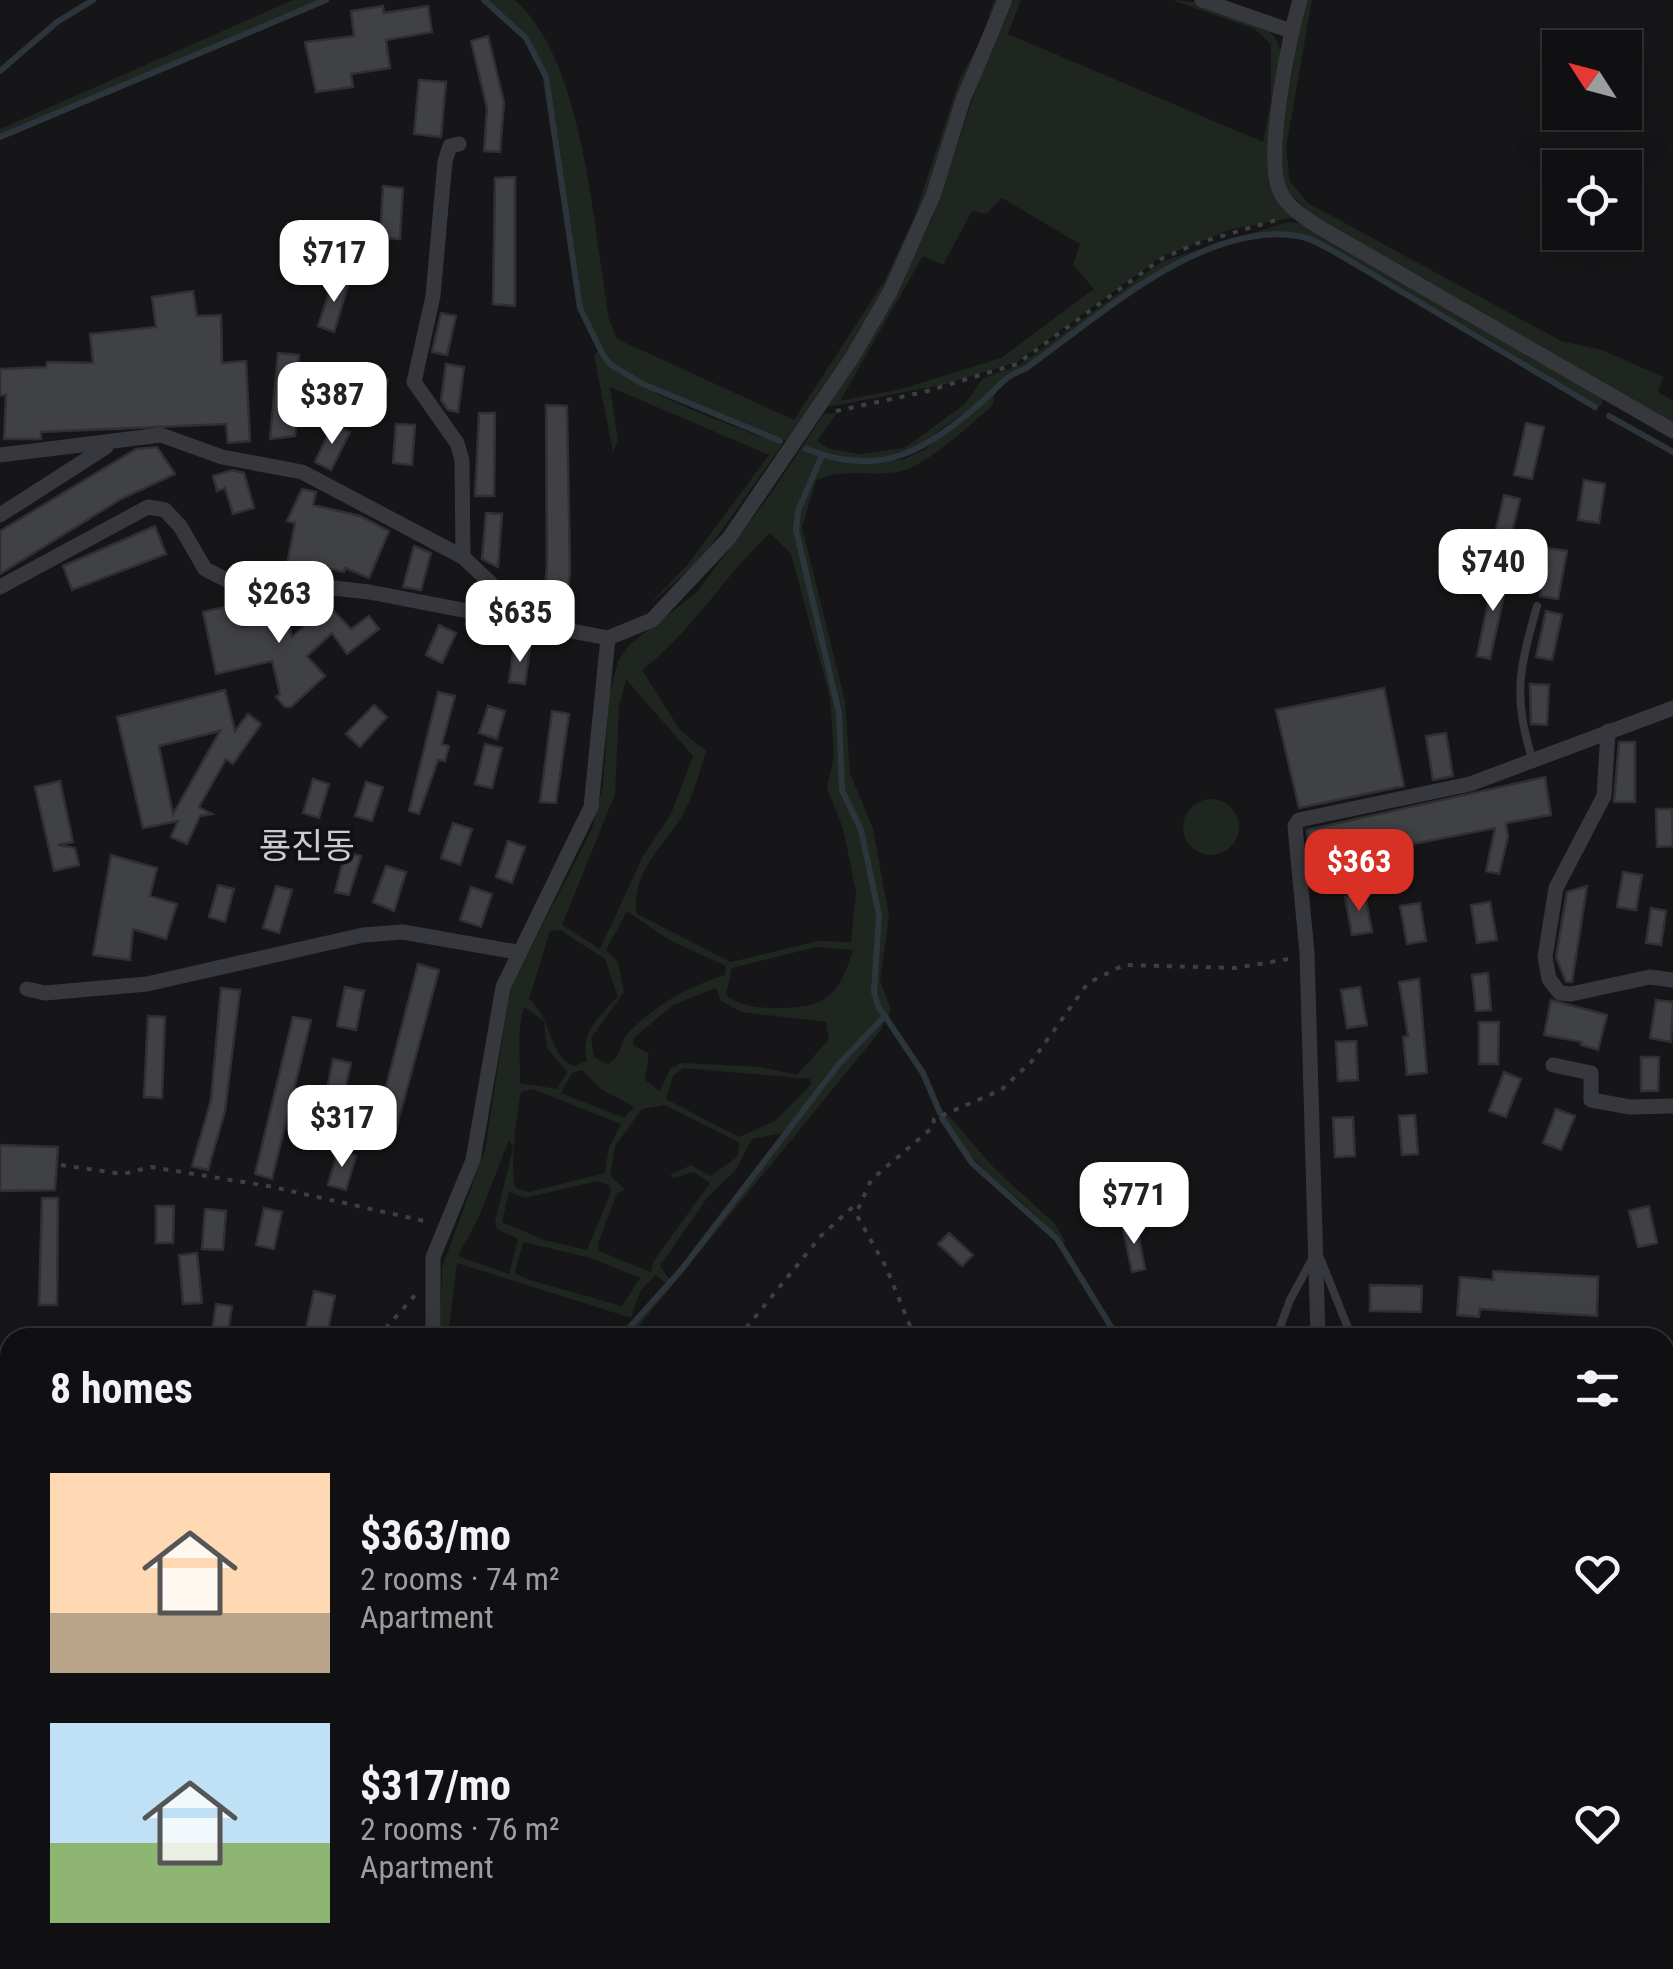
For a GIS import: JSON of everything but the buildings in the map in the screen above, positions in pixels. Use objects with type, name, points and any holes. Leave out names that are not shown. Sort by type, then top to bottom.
[{"type":"street","points":[[0,587],[148,507],[165,510],[180,526],[205,569],[229,581],[262,580],[369,592],[608,638],[652,620],[730,538],[854,356],[916,238],[963,100],[1005,0]]},
{"type":"street","points":[[1202,0],[1291,31]]},
{"type":"street","points":[[1300,0],[1291,31],[1276,176],[1288,202],[1309,220],[1673,432]]},
{"type":"street","points":[[459,144],[450,146],[445,161],[433,296],[414,382],[458,442],[463,557]]},
{"type":"street","points":[[0,455],[161,435],[222,457],[302,472],[463,557],[538,627]]},
{"type":"street","points":[[0,515],[113,442]]},
{"type":"street","points":[[434,1328],[436,1298],[430,1277],[444,1224],[472,1160],[503,987],[517,952],[582,833],[591,807],[608,638]]},
{"type":"street","points":[[1318,1328],[1307,953],[1295,826],[1298,820],[1470,784],[1673,708]]},
{"type":"street","points":[[1608,731],[1604,796],[1556,888],[1545,957],[1548,979],[1553,988],[1571,994],[1650,977],[1673,980]]},
{"type":"street","points":[[28,989],[45,993],[146,984],[363,935],[403,932],[517,952]]},
{"type":"street","points":[[1553,1065],[1591,1073],[1591,1100],[1630,1107],[1673,1106]]},
{"type":"lane","points":[[1532,758],[1518,703],[1518,675],[1537,606]]},
{"type":"lane","points":[[1280,1328],[1317,1250]]},
{"type":"lane","points":[[1317,1250],[1348,1328]]},
{"type":"path","points":[[816,411],[924,392],[1017,364],[1161,260],[1255,226],[1285,218],[1309,220]]},
{"type":"path","points":[[746,1328],[821,1236],[858,1202],[871,1180],[933,1128],[934,1119],[984,1100],[1032,1061],[1078,995],[1098,978],[1124,965],[1236,968],[1268,960],[1282,962],[1307,953]]},
{"type":"path","points":[[61,1166],[123,1174],[151,1167],[444,1224]]},
{"type":"path","points":[[858,1202],[858,1223],[886,1267],[910,1328]]},
{"type":"path","points":[[386,1328],[430,1277]]},
{"type":"shaded area","points":[[293,0],[322,0],[0,136],[0,129]]},
{"type":"shaded area","points":[[486,0],[515,0],[538,28],[557,63],[582,149],[609,319],[617,339],[794,420],[885,280],[915,215],[960,78],[982,39],[994,0],[1000,0],[930,190],[870,317],[786,441],[644,383],[612,365],[604,354],[582,308],[547,77],[527,37]]},
{"type":"shaded area","points":[[1014,0],[1021,0],[1008,34],[1263,142],[1271,101],[1271,44],[1254,29],[1172,0],[1217,7],[1251,20],[1275,38],[1280,50],[1270,144],[1277,171],[1298,217],[1232,229],[1161,257],[1017,362],[946,384],[828,407],[882,319],[932,219],[981,74]],"holes":[[[1002,198],[1080,244],[1073,265],[1094,289],[1001,358],[901,389],[840,401],[923,256],[943,265],[972,211],[986,214]]]},
{"type":"shaded area","points":[[1305,0],[1312,0],[1286,148],[1290,182],[1308,203],[1561,341],[1602,350],[1663,377],[1658,392],[1673,401],[1673,423],[1318,220],[1285,189],[1278,150]]},
{"type":"shaded area","points":[[1288,222],[1306,224],[1605,397],[1600,407],[1315,240],[1298,234],[1262,233],[1230,240]]},
{"type":"shaded area","points":[[1222,243],[1189,256],[1118,299],[911,450],[895,457],[863,461],[807,448],[820,456],[797,510],[795,530],[838,713],[841,790],[859,831],[878,916],[872,984],[883,1016],[837,1064],[783,1133],[752,1139],[735,1171],[707,1198],[660,1266],[670,1280],[666,1283],[656,1275],[640,1291],[631,1318],[457,1263],[449,1328],[440,1328],[442,1268],[485,1150],[510,988],[592,829],[603,785],[609,697],[618,661],[630,644],[696,593],[767,499],[824,414],[837,413],[817,441],[830,449],[860,454],[904,448],[965,404],[983,378],[1020,365],[1163,261]],"holes":[[[770,533],[791,554],[830,698],[834,756],[827,788],[843,828],[856,892],[851,942],[818,941],[731,962],[637,914],[636,900],[643,875],[681,818],[706,751],[680,730],[642,670],[677,639]],[[626,679],[693,756],[671,814],[643,856],[600,949],[562,925],[615,794],[619,708]],[[627,911],[669,940],[726,966],[725,975],[686,991],[649,1014],[628,1033],[616,1057],[607,1064],[594,1057],[591,1038],[624,992],[618,962],[606,950]],[[560,930],[605,959],[618,997],[589,1033],[587,1061],[574,1066],[559,1054],[544,1022],[547,1048],[567,1072],[557,1089],[520,1083],[519,1035],[524,1007],[544,1021],[529,999],[550,931]],[[817,947],[853,950],[836,989],[819,1002],[795,1007],[751,1006],[726,995],[732,968]],[[716,988],[721,1001],[741,1012],[826,1022],[829,1039],[797,1075],[761,1067],[682,1063],[670,1069],[660,1091],[645,1080],[649,1054],[633,1045],[633,1039],[673,1005]],[[683,1068],[810,1079],[811,1085],[775,1121],[739,1137],[666,1099],[673,1076]],[[582,1070],[601,1089],[634,1107],[624,1118],[561,1093],[572,1073]],[[533,1089],[621,1124],[609,1147],[605,1173],[529,1192],[516,1188],[514,1180],[521,1092]],[[665,1105],[740,1143],[737,1157],[711,1176],[691,1165],[670,1175],[674,1178],[694,1172],[710,1183],[653,1262],[651,1272],[599,1251],[598,1244],[617,1193],[625,1190],[610,1175],[615,1146],[642,1109]],[[509,1140],[513,1148],[495,1222],[497,1229],[518,1239],[509,1274],[458,1256],[478,1219]],[[597,1181],[609,1185],[611,1192],[587,1250],[544,1240],[502,1222],[509,1192],[525,1198]],[[523,1242],[591,1258],[640,1278],[622,1306],[515,1273]]]},
{"type":"shaded area","points":[[598,352],[612,366],[656,393],[782,445],[703,557],[646,608],[688,564],[769,455],[610,387],[618,440],[613,452],[594,355]]},
{"type":"shaded area","points":[[995,388],[993,405],[924,461],[902,471],[836,475],[816,481],[802,527],[845,701],[850,773],[873,829],[889,916],[880,981],[891,1009],[888,1019],[879,1005],[875,984],[881,915],[862,830],[843,790],[840,712],[798,530],[800,511],[822,457],[863,464],[904,459],[924,450],[987,399]]},
{"type":"shaded area","points":[[1211,799],[1231,807],[1239,827],[1231,847],[1211,855],[1191,847],[1183,827],[1191,807]]},
{"type":"shaded area","points":[[885,1018],[881,1030],[637,1328],[630,1328],[683,1269],[839,1066]]},
{"type":"shaded area","points":[[946,1113],[996,1170],[1055,1224],[1065,1241],[1062,1244],[969,1153],[943,1116]]},
{"type":"waterway","points":[[0,71],[57,22],[93,0]]},
{"type":"waterway","points":[[0,137],[326,0]]},
{"type":"waterway","points":[[484,0],[526,38],[546,77],[580,308],[603,355],[611,365],[643,384],[780,441]]},
{"type":"waterway","points":[[806,449],[858,461],[880,460],[922,446],[962,419],[1006,379],[1153,277],[1225,243],[1262,235],[1298,236],[1319,244],[1595,407]]},
{"type":"waterway","points":[[1609,416],[1673,452]]},
{"type":"waterway","points":[[822,455],[798,511],[796,530],[839,713],[842,790],[861,830],[879,915],[874,992],[878,1006],[923,1073],[940,1113]]},
{"type":"waterway","points":[[629,1328],[682,1269],[838,1065],[885,1016]]},
{"type":"waterway","points":[[942,1118],[972,1163],[1057,1239],[1112,1328]]},
{"type":"district","name":"룡진동","points":[[307,846]]}]
